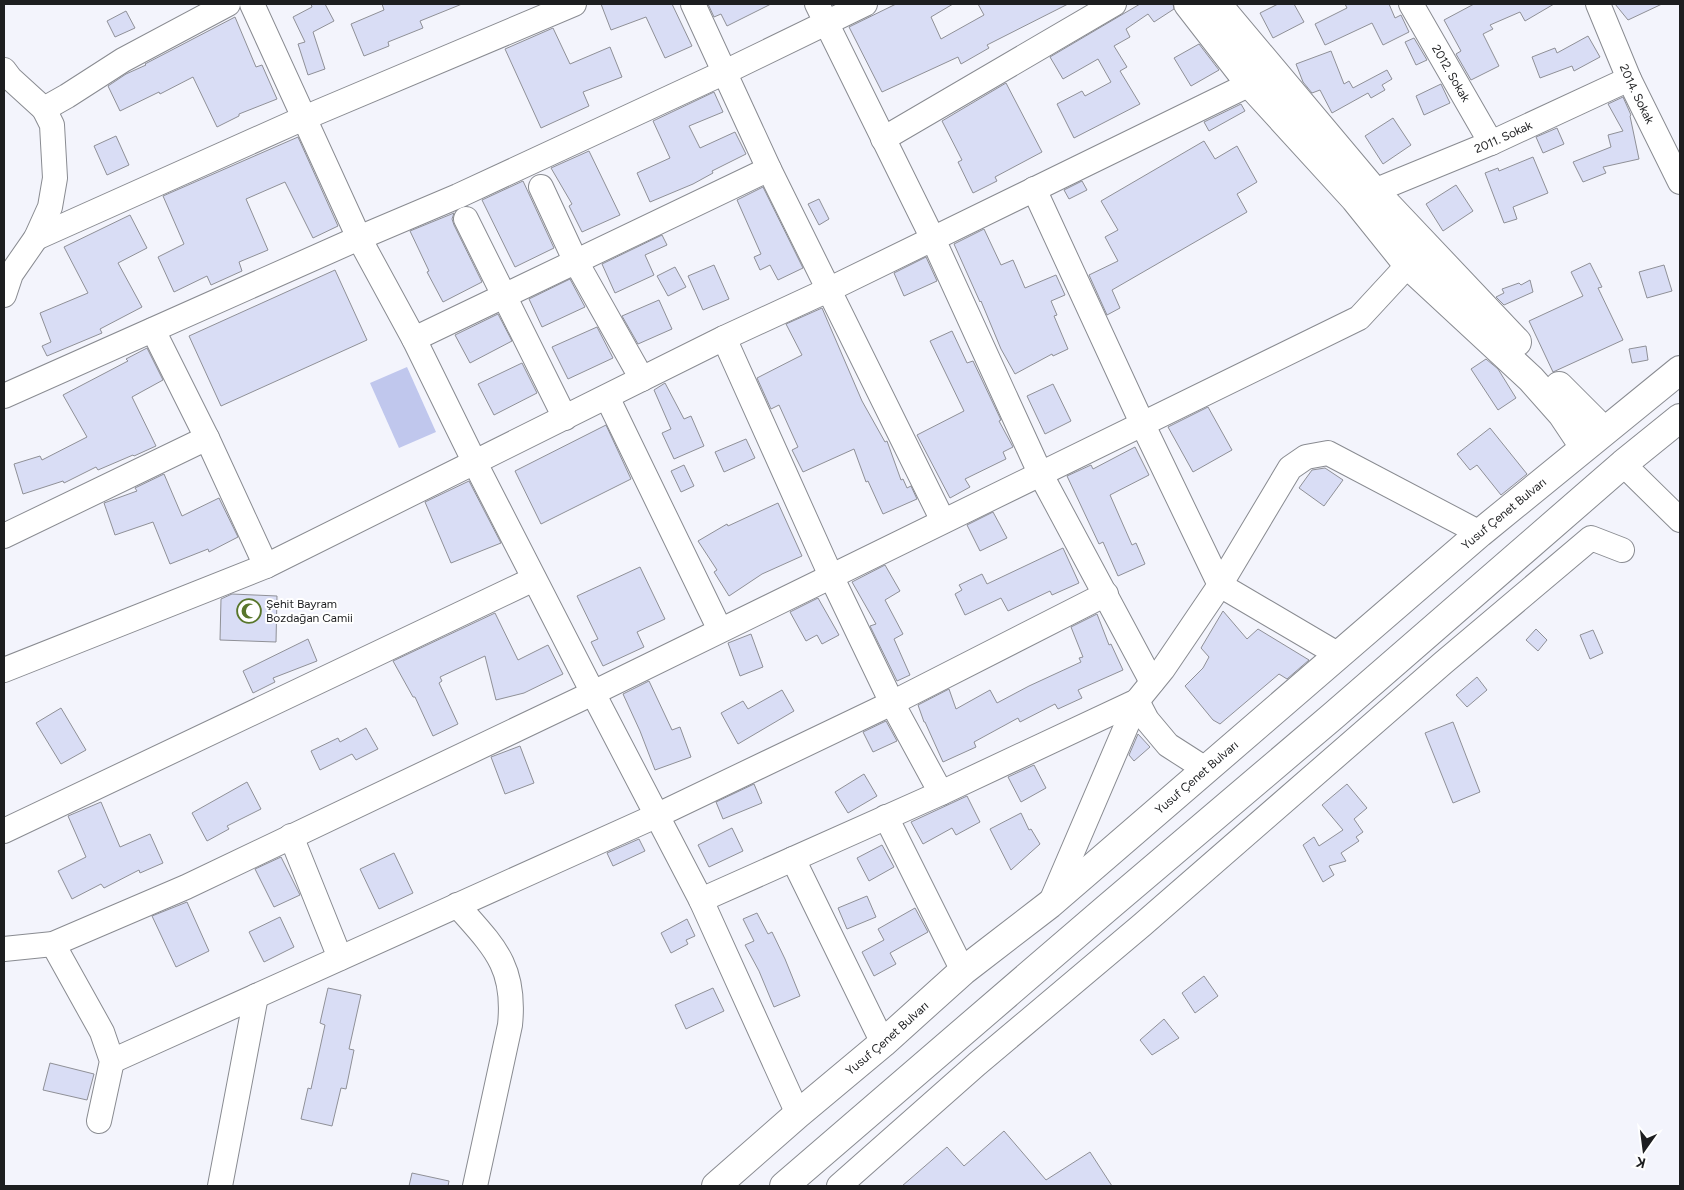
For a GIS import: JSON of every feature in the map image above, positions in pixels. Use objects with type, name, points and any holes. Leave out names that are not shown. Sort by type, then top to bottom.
[{"type":"main road","points":[[1188,4],[1250,84],[1355,199],[1408,265],[1531,379],[1562,414],[1594,439]]},
{"type":"main road","points":[[1217,4],[1374,191],[1463,286],[1594,439]]},
{"type":"main road","name":"Yusuf Çenet Bulvarı","points":[[716,1186],[883,1043],[963,971],[1050,904],[1480,533],[1680,370]]},
{"type":"main road","points":[[784,1186],[1333,716],[1623,464],[1680,418]]},
{"type":"street","points":[[44,109],[123,60],[228,4]]},
{"type":"street","points":[[252,4],[360,238],[414,339],[534,579],[701,900],[798,1114]]},
{"type":"street","points":[[36,238],[304,118],[574,4]]},
{"type":"street","points":[[692,4],[768,168],[943,521]]},
{"type":"street","points":[[4,396],[458,196],[723,73],[821,13],[865,4]]},
{"type":"street","points":[[883,138],[1114,4]]},
{"type":"street","name":"2012. Sokak","points":[[1411,4],[1491,143]]},
{"type":"street","name":"2014. Sokak","points":[[1598,4],[1629,79],[1680,182]]},
{"type":"street","points":[[821,13],[933,239],[1040,473],[1152,682]]},
{"type":"street","points":[[4,70],[10,78],[44,109],[52,126],[55,150],[55,178],[50,207],[36,238],[11,274],[4,295]]},
{"type":"street","name":"2011. Sokak","points":[[1374,191],[1491,143],[1629,79]]},
{"type":"street","points":[[4,670],[266,566],[724,338],[828,290],[1250,84]]},
{"type":"street","points":[[414,339],[768,168]]},
{"type":"street","points":[[541,187],[575,260],[642,379]]},
{"type":"street","points":[[1034,189],[1142,423],[1220,585],[1339,655]]},
{"type":"street","points":[[466,219],[565,418]]},
{"type":"street","points":[[4,952],[53,944],[186,887],[593,693],[1359,318],[1408,265]]},
{"type":"street","points":[[153,330],[207,438],[266,566]]},
{"type":"street","points":[[724,338],[831,576],[892,703],[941,792]]},
{"type":"street","points":[[608,396],[720,630]]},
{"type":"street","points":[[4,536],[207,438]]},
{"type":"street","points":[[1050,904],[1137,701],[1187,634],[1220,585],[1290,468],[1306,457],[1328,453],[1480,533]]},
{"type":"street","points":[[1623,464],[1680,520]]},
{"type":"street","points":[[839,1186],[977,1064],[1142,925],[1443,663],[1591,538],[1622,550]]},
{"type":"street","points":[[4,831],[534,579]]},
{"type":"street","points":[[112,1061],[658,816],[892,703],[1106,594]]},
{"type":"street","points":[[1137,701],[1147,720],[1168,745],[1207,770]]},
{"type":"street","points":[[701,900],[1137,701]]},
{"type":"street","points":[[886,817],[963,971]]},
{"type":"street","points":[[291,836],[340,958]]},
{"type":"street","points":[[793,859],[883,1043]]},
{"type":"street","points":[[457,905],[500,958],[507,973],[512,1004],[510,1025],[475,1186]]},
{"type":"street","points":[[53,944],[102,1032],[112,1061],[99,1121]]},
{"type":"street","points":[[220,1186],[256,996]]},
{"type":"shaded area","points":[[407,367],[436,432],[399,448],[370,383]]},
{"type":"building","points":[[311,4],[325,4],[334,21],[313,32],[325,69],[308,75],[298,44],[305,42],[293,17],[312,7]]},
{"type":"building","points":[[382,4],[462,4],[420,21],[423,28],[388,42],[389,46],[364,56],[351,24],[384,10]]},
{"type":"building","points":[[601,4],[672,4],[692,46],[665,58],[646,17],[611,30]]},
{"type":"building","points":[[708,4],[771,4],[727,26],[721,14],[714,17]]},
{"type":"building","points":[[896,4],[953,4],[931,17],[941,39],[984,15],[978,4],[1068,4],[987,45],[989,48],[961,64],[958,57],[882,92],[849,27]]},
{"type":"building","points":[[1140,4],[1173,4],[1174,9],[1154,22],[1148,14],[1126,29],[1130,37],[1114,46],[1127,67],[1120,71],[1140,104],[1074,138],[1057,104],[1082,91],[1085,96],[1111,82],[1098,59],[1063,79],[1050,57]]},
{"type":"building","points":[[1278,4],[1294,4],[1304,22],[1273,38],[1260,13]]},
{"type":"building","points":[[1345,4],[1389,4],[1395,18],[1401,15],[1409,32],[1383,45],[1372,23],[1325,45],[1315,24],[1347,8]]},
{"type":"building","points":[[1474,4],[1554,4],[1525,21],[1520,12],[1490,25],[1493,29],[1483,34],[1499,66],[1471,80],[1456,54],[1461,51],[1444,20]]},
{"type":"building","points":[[1615,4],[1662,4],[1628,20]]},
{"type":"building","points":[[126,11],[135,28],[115,37],[107,21]]},
{"type":"building","points":[[235,17],[256,67],[262,65],[277,99],[239,114],[239,116],[217,127],[193,77],[120,111],[108,86],[126,74]]},
{"type":"building","points":[[553,28],[570,64],[610,47],[622,77],[583,92],[589,106],[541,128],[505,49]]},
{"type":"building","points":[[1588,36],[1600,57],[1574,71],[1572,66],[1540,78],[1532,57],[1555,48],[1557,53]]},
{"type":"building","points":[[1414,38],[1427,60],[1416,65],[1405,42]]},
{"type":"building","points":[[1199,44],[1219,70],[1191,86],[1174,58]]},
{"type":"building","points":[[1331,51],[1344,84],[1349,81],[1353,88],[1387,70],[1392,79],[1382,85],[1385,90],[1371,98],[1368,93],[1332,113],[1320,90],[1312,93],[1303,82],[1296,64]]},
{"type":"building","points":[[1006,83],[1042,152],[995,177],[997,181],[973,193],[958,162],[962,160],[942,121]]},
{"type":"building","points":[[1441,84],[1450,103],[1424,115],[1416,96]]},
{"type":"building","points":[[714,92],[723,112],[689,126],[700,148],[735,132],[746,154],[712,171],[713,173],[693,184],[650,202],[637,173],[670,158],[653,121]]},
{"type":"building","points":[[1623,97],[1631,115],[1639,159],[1603,167],[1606,173],[1583,182],[1573,162],[1611,147],[1608,135],[1623,131],[1608,104]]},
{"type":"building","points":[[1241,104],[1245,111],[1209,131],[1204,122]]},
{"type":"building","points":[[1393,118],[1411,145],[1383,164],[1365,136]]},
{"type":"building","points":[[1557,128],[1564,144],[1543,153],[1536,137]]},
{"type":"building","points":[[116,136],[129,165],[107,175],[94,146]]},
{"type":"building","points":[[298,137],[338,226],[313,238],[285,182],[246,199],[268,250],[239,262],[242,271],[211,285],[207,276],[174,292],[158,257],[184,244],[163,196]]},
{"type":"building","points":[[1204,141],[1215,159],[1237,146],[1257,182],[1237,194],[1247,212],[1112,290],[1120,308],[1107,315],[1089,275],[1118,261],[1105,237],[1118,230],[1101,201]]},
{"type":"building","points":[[589,151],[620,215],[582,232],[569,206],[572,204],[551,168]]},
{"type":"building","points":[[1533,157],[1548,193],[1513,207],[1517,219],[1504,223],[1485,173],[1498,168],[1499,171]]},
{"type":"building","points":[[523,181],[554,248],[515,267],[482,200]]},
{"type":"building","points":[[1082,181],[1087,190],[1069,199],[1064,190]]},
{"type":"building","points":[[1456,185],[1473,211],[1443,231],[1426,204]]},
{"type":"building","points":[[763,187],[803,268],[778,280],[770,265],[760,270],[754,257],[761,254],[737,200]]},
{"type":"building","points":[[819,199],[829,219],[819,225],[808,204]]},
{"type":"building","points":[[454,213],[452,219],[454,225],[482,282],[443,302],[427,272],[429,271],[410,231]]},
{"type":"building","points":[[130,215],[147,248],[118,263],[142,307],[100,329],[102,333],[47,356],[42,346],[51,342],[40,313],[88,293],[64,247]]},
{"type":"building","points":[[984,229],[1001,265],[1013,260],[1025,288],[1056,275],[1065,295],[1051,301],[1057,315],[1054,316],[1068,349],[1053,356],[1052,354],[1015,374],[1001,349],[954,244]]},
{"type":"building","points":[[662,235],[667,245],[645,255],[654,275],[615,293],[602,264]]},
{"type":"building","points":[[926,257],[937,281],[904,296],[894,273]]},
{"type":"building","points":[[1590,263],[1602,287],[1598,288],[1623,340],[1553,372],[1529,321],[1583,296],[1571,272]]},
{"type":"building","points":[[714,265],[729,299],[703,310],[688,276]]},
{"type":"building","points":[[1664,265],[1672,291],[1647,298],[1639,272]]},
{"type":"building","points":[[675,267],[686,287],[668,296],[657,276]]},
{"type":"building","points":[[335,270],[367,340],[221,406],[189,336]]},
{"type":"building","points":[[570,279],[585,307],[542,327],[529,299]]},
{"type":"building","points":[[1530,280],[1533,292],[1504,305],[1496,297],[1504,293],[1502,289],[1519,283],[1521,285]]},
{"type":"building","points":[[659,300],[672,329],[638,344],[622,316]]},
{"type":"building","points":[[822,308],[862,401],[885,442],[887,441],[901,480],[903,479],[907,488],[911,486],[917,499],[883,514],[868,481],[866,482],[854,449],[803,472],[792,450],[798,447],[779,405],[771,409],[757,378],[802,355],[786,324]]},
{"type":"building","points":[[498,314],[512,341],[470,363],[455,335]]},
{"type":"building","points":[[597,327],[613,358],[568,379],[552,347]]},
{"type":"building","points":[[952,331],[967,363],[973,361],[1001,420],[999,421],[1013,447],[1003,452],[1006,459],[965,479],[970,487],[950,498],[917,435],[964,411],[930,341]]},
{"type":"building","points":[[1646,346],[1648,360],[1632,363],[1629,349]]},
{"type":"building","points":[[147,348],[163,380],[132,397],[156,446],[98,470],[96,467],[64,483],[63,481],[23,494],[14,464],[40,456],[42,460],[87,437],[63,395],[128,361],[126,359]]},
{"type":"building","points":[[1486,359],[1498,369],[1516,398],[1498,410],[1471,369]]},
{"type":"building","points":[[522,363],[537,393],[494,415],[478,384]]},
{"type":"building","points":[[665,383],[684,419],[691,416],[704,446],[674,459],[662,433],[671,429],[654,390]]},
{"type":"building","points":[[1053,384],[1071,421],[1045,434],[1027,396]]},
{"type":"building","points":[[1208,407],[1232,450],[1193,472],[1168,427]]},
{"type":"building","points":[[606,425],[631,479],[541,524],[515,471]]},
{"type":"building","points":[[1490,428],[1527,474],[1501,495],[1477,465],[1470,470],[1457,454]]},
{"type":"building","points":[[746,439],[755,458],[724,472],[715,452]]},
{"type":"building","points":[[1135,447],[1149,475],[1110,495],[1132,545],[1136,543],[1145,564],[1118,576],[1103,542],[1099,544],[1067,476],[1091,465],[1093,469]]},
{"type":"building","points":[[684,465],[694,486],[681,492],[671,471]]},
{"type":"building","points":[[1325,468],[1343,480],[1324,506],[1299,488],[1312,470]]},
{"type":"building","points":[[164,474],[182,516],[219,498],[238,537],[209,552],[208,549],[170,564],[153,522],[115,535],[104,503],[137,491],[135,488]]},
{"type":"building","points":[[469,481],[501,543],[451,563],[425,502]]},
{"type":"building","points":[[778,503],[802,556],[762,574],[729,596],[714,572],[717,570],[698,541],[727,524],[728,526]]},
{"type":"building","points":[[993,512],[1007,538],[980,551],[967,525]]},
{"type":"building","points":[[1063,548],[1079,583],[1052,595],[1050,591],[1008,611],[1001,598],[965,615],[955,594],[962,590],[959,585],[982,574],[987,584]]},
{"type":"building","points":[[885,565],[900,591],[885,600],[903,634],[894,639],[910,675],[897,681],[870,626],[876,624],[852,582]]},
{"type":"building","points":[[640,567],[665,619],[637,632],[644,647],[603,666],[591,642],[598,639],[577,596]]},
{"type":"building","name":"Şehit Bayram Bozdağan Camii","points":[[232,594],[277,596],[276,642],[220,640],[221,599]]},
{"type":"building","points":[[818,598],[839,635],[822,644],[817,635],[806,641],[790,612]]},
{"type":"building","points":[[1223,611],[1247,639],[1258,629],[1309,660],[1287,679],[1279,674],[1220,724],[1213,720],[1185,686],[1203,668],[1209,657],[1201,648]]},
{"type":"building","points":[[495,613],[518,660],[548,645],[563,674],[524,693],[496,700],[485,656],[440,677],[442,681],[439,683],[458,724],[433,736],[415,697],[413,697],[393,661]]},
{"type":"building","points":[[1097,614],[1109,645],[1111,644],[1123,670],[1078,690],[1082,698],[1058,709],[1055,704],[1020,722],[1018,718],[974,742],[976,747],[943,762],[918,705],[949,689],[956,709],[990,690],[997,703],[1081,662],[1079,658],[1083,657],[1071,627]]},
{"type":"building","points":[[1536,629],[1547,640],[1538,651],[1526,640]]},
{"type":"building","points":[[1593,630],[1603,653],[1590,659],[1580,635]]},
{"type":"building","points":[[751,634],[763,667],[740,676],[728,643]]},
{"type":"building","points":[[308,639],[317,661],[273,678],[275,682],[253,693],[243,671]]},
{"type":"building","points":[[1477,677],[1487,690],[1467,707],[1456,695]]},
{"type":"building","points":[[649,681],[672,730],[680,727],[691,757],[655,770],[623,694]]},
{"type":"building","points":[[782,690],[794,711],[738,744],[721,713],[743,701],[748,709]]},
{"type":"building","points":[[61,708],[86,750],[61,764],[36,723]]},
{"type":"building","points":[[886,721],[897,741],[873,752],[863,732]]},
{"type":"building","points":[[1453,722],[1480,792],[1453,803],[1425,733]]},
{"type":"building","points":[[366,728],[378,749],[356,760],[352,754],[320,770],[311,751],[338,738],[340,742]]},
{"type":"building","points":[[1138,734],[1150,747],[1134,761],[1129,755]]},
{"type":"building","points":[[520,746],[534,783],[505,794],[491,757]]},
{"type":"building","points":[[1034,765],[1046,788],[1021,802],[1008,777]]},
{"type":"building","points":[[864,774],[877,796],[848,813],[835,792]]},
{"type":"building","points":[[247,782],[261,809],[227,826],[229,829],[207,841],[192,813]]},
{"type":"building","points":[[754,784],[762,803],[723,819],[716,802]]},
{"type":"building","points":[[1347,784],[1367,808],[1354,819],[1363,832],[1356,837],[1359,841],[1341,853],[1346,861],[1329,866],[1334,875],[1323,882],[1303,845],[1314,837],[1319,846],[1343,830],[1322,805]]},
{"type":"building","points":[[967,796],[980,822],[956,835],[952,828],[923,844],[911,822]]},
{"type":"building","points":[[101,802],[120,847],[150,834],[163,863],[140,873],[139,870],[104,888],[101,884],[72,899],[58,871],[86,857],[68,816]]},
{"type":"building","points":[[1021,813],[1029,830],[1031,829],[1040,844],[1011,870],[990,829]]},
{"type":"building","points":[[732,828],[743,851],[709,867],[698,845]]},
{"type":"building","points":[[639,839],[645,851],[613,866],[607,853]]},
{"type":"building","points":[[882,845],[894,867],[869,881],[857,858]]},
{"type":"building","points":[[394,853],[413,893],[379,909],[360,869]]},
{"type":"building","points":[[281,857],[300,895],[274,907],[255,869]]},
{"type":"building","points":[[867,896],[876,917],[847,929],[838,908]]},
{"type":"building","points":[[187,902],[209,951],[176,967],[152,916]]},
{"type":"building","points":[[915,908],[928,932],[890,953],[896,964],[874,976],[862,952],[884,940],[878,929]]},
{"type":"building","points":[[757,913],[768,934],[772,932],[800,996],[774,1007],[759,971],[745,945],[754,941],[743,919]]},
{"type":"building","points":[[280,917],[294,947],[264,962],[249,932]]},
{"type":"building","points":[[687,919],[695,936],[686,940],[688,944],[671,953],[661,933]]},
{"type":"building","points":[[1204,976],[1218,996],[1195,1013],[1182,993]]},
{"type":"building","points":[[328,988],[361,995],[349,1049],[354,1050],[346,1089],[341,1088],[332,1126],[301,1119],[308,1088],[311,1089],[325,1025],[320,1023]]},
{"type":"building","points":[[713,988],[724,1011],[686,1029],[675,1005]]},
{"type":"building","points":[[1164,1019],[1179,1038],[1152,1055],[1140,1040]]},
{"type":"building","points":[[50,1063],[94,1074],[87,1100],[43,1090]]},
{"type":"building","points":[[1004,1131],[1046,1180],[1090,1152],[1112,1186],[902,1186],[947,1147],[964,1166]]},
{"type":"building","points":[[412,1173],[449,1181],[448,1186],[409,1186]]},
{"type":"place","name":"Şehit Bayram Bozdağan Camii","points":[[249,611]]}]
